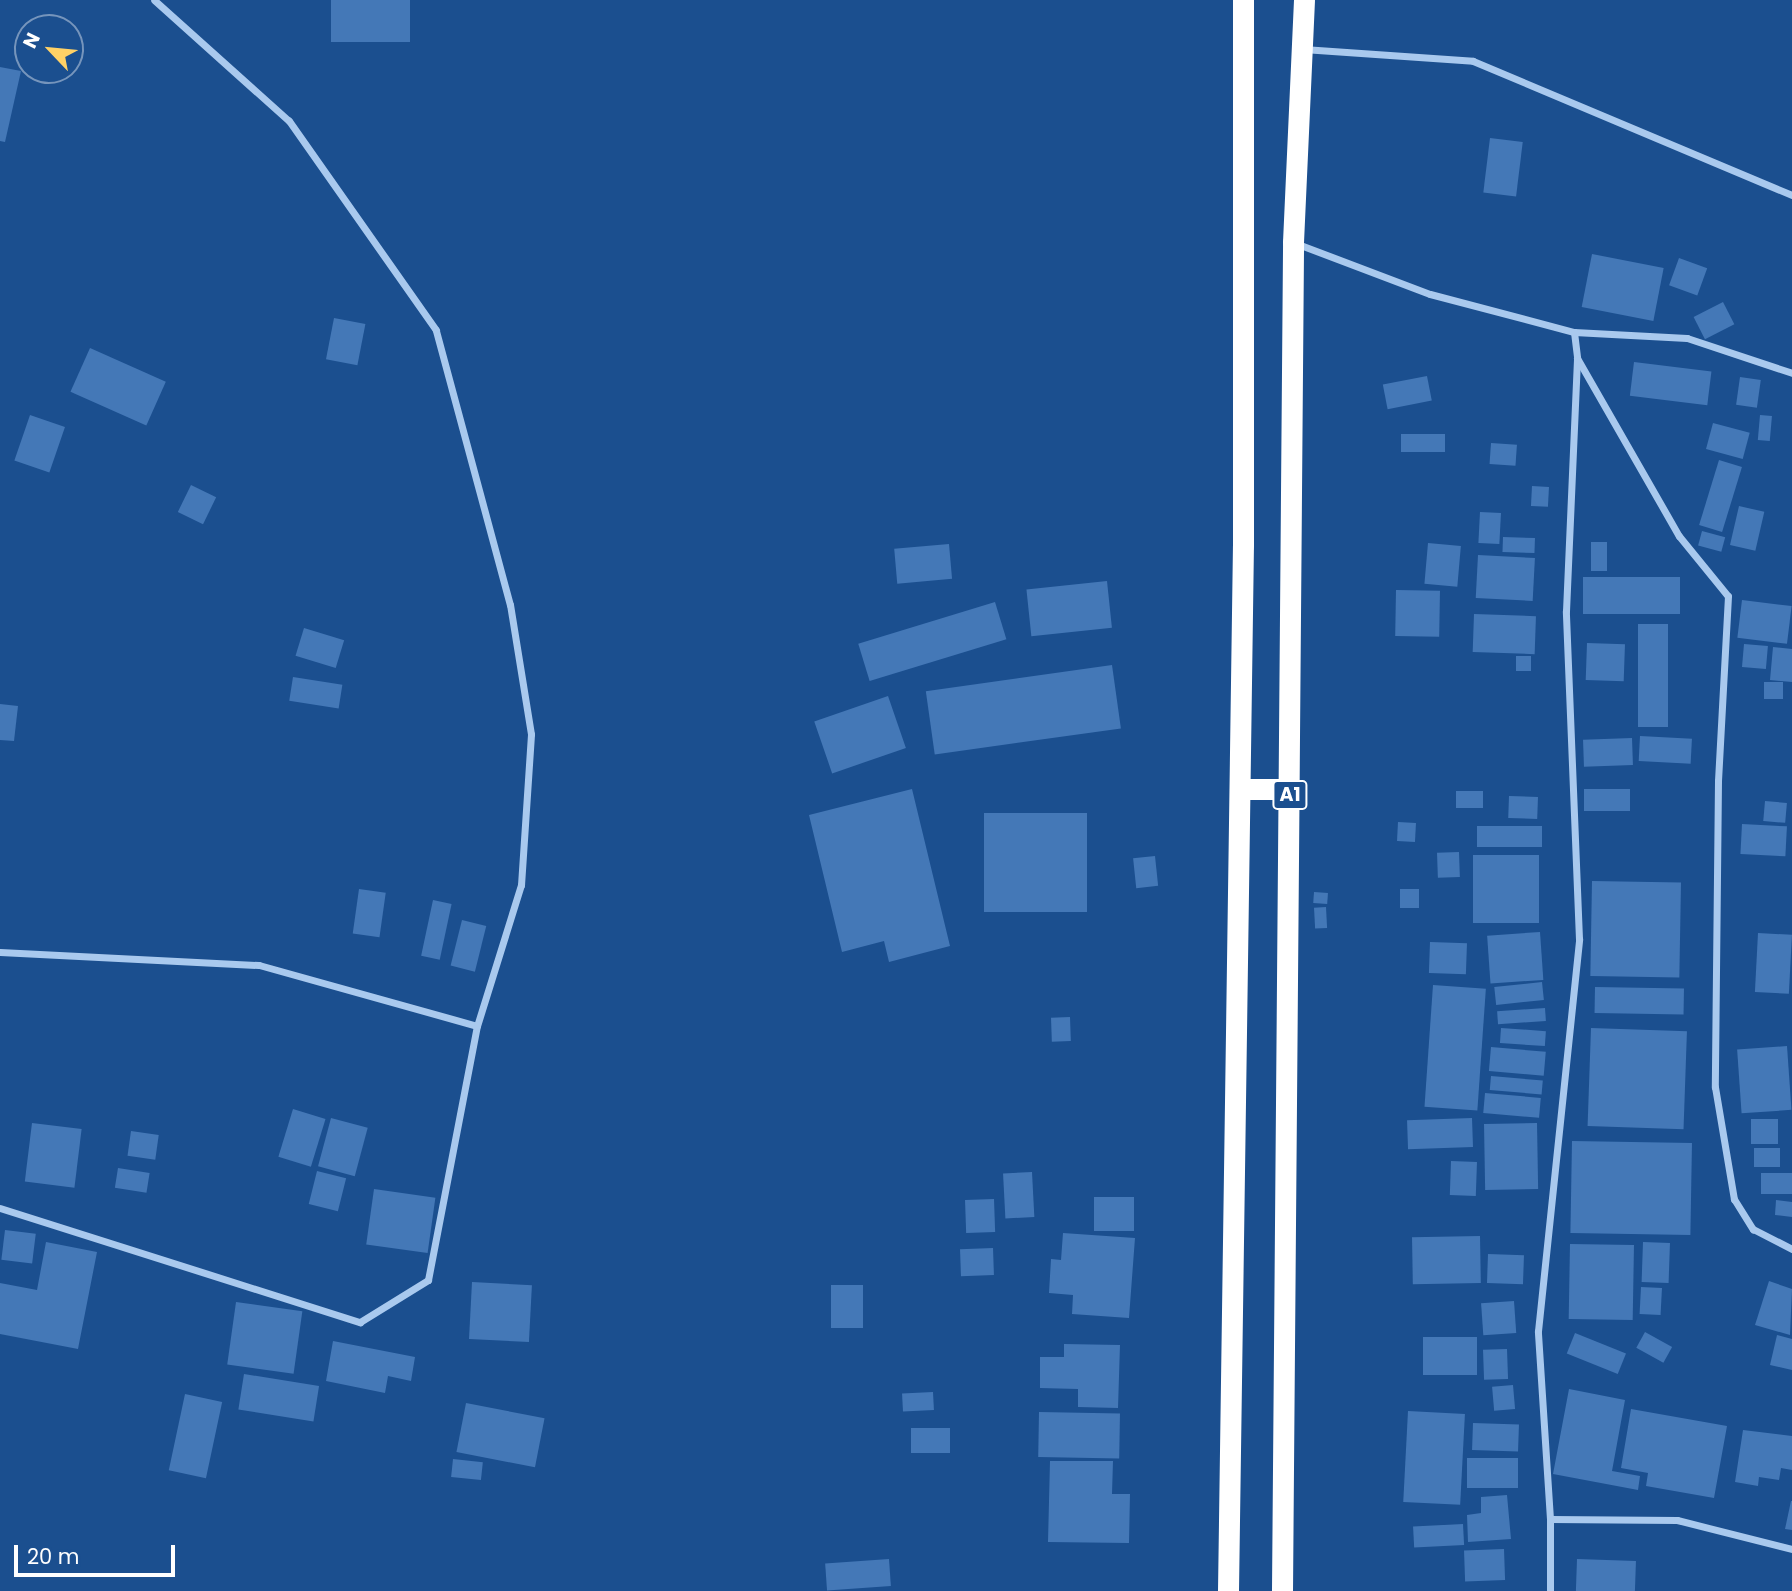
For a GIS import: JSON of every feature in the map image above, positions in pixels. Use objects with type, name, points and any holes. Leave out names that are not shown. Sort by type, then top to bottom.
[{"type":"highway","name":"A1","points":[[1228,1591],[1240,789],[1243,0]]},
{"type":"highway","name":"A1","points":[[1282,1591],[1293,242],[1304,0]]},
{"type":"highway","points":[[1240,789],[1290,789]]},
{"type":"street","points":[[0,1208],[360,1322],[428,1280],[477,1026],[521,885],[531,734],[510,605],[436,330],[289,121],[154,0]]},
{"type":"street","points":[[1303,49],[1473,61],[1792,195]]},
{"type":"street","points":[[1293,242],[1430,294],[1574,332],[1687,338],[1792,373]]},
{"type":"street","points":[[1550,1591],[1550,1519],[1538,1331],[1579,939],[1566,611],[1577,358],[1574,332]]},
{"type":"street","points":[[1577,358],[1679,536],[1728,596],[1718,781],[1715,1087],[1734,1199],[1753,1229],[1792,1249]]},
{"type":"street","points":[[0,953],[259,965],[477,1026]]},
{"type":"street","points":[[1550,1519],[1677,1520],[1792,1549]]},
{"type":"building","points":[[331,0],[410,0],[410,42],[331,42]]},
{"type":"building","points":[[0,67],[14,70],[14,84],[18,84],[5,142],[0,141]]},
{"type":"building","points":[[1490,138],[1523,142],[1516,197],[1483,193]]},
{"type":"building","points":[[1592,254],[1664,268],[1653,321],[1582,307]]},
{"type":"building","points":[[1679,258],[1707,268],[1697,296],[1669,285]]},
{"type":"building","points":[[1723,302],[1734,324],[1705,339],[1694,317]]},
{"type":"building","points":[[334,318],[365,324],[357,365],[326,359]]},
{"type":"building","points":[[90,348],[166,382],[146,426],[70,392]]},
{"type":"building","points":[[1634,362],[1711,372],[1707,405],[1630,396]]},
{"type":"building","points":[[1427,376],[1432,401],[1388,409],[1383,385]]},
{"type":"building","points":[[1740,377],[1761,380],[1757,408],[1736,405]]},
{"type":"building","points":[[30,415],[65,427],[49,472],[14,460]]},
{"type":"building","points":[[1760,415],[1772,416],[1770,441],[1758,440]]},
{"type":"building","points":[[1713,423],[1750,433],[1743,459],[1706,449]]},
{"type":"building","points":[[1401,434],[1445,434],[1445,452],[1401,452]]},
{"type":"building","points":[[1491,443],[1517,445],[1515,466],[1490,464]]},
{"type":"building","points":[[1719,460],[1742,467],[1722,532],[1699,525]]},
{"type":"building","points":[[191,485],[216,497],[203,524],[178,512]]},
{"type":"building","points":[[1532,486],[1549,487],[1548,507],[1531,506]]},
{"type":"building","points":[[1739,506],[1764,512],[1755,551],[1730,545]]},
{"type":"building","points":[[1480,512],[1501,513],[1499,544],[1478,543]]},
{"type":"building","points":[[1702,531],[1725,537],[1721,552],[1698,545]]},
{"type":"building","points":[[1503,537],[1535,538],[1534,553],[1502,552]]},
{"type":"building","points":[[1591,542],[1607,542],[1607,571],[1591,571]]},
{"type":"building","points":[[1428,543],[1461,546],[1457,587],[1424,584]]},
{"type":"building","points":[[949,544],[952,579],[897,584],[894,549]]},
{"type":"building","points":[[1478,555],[1535,558],[1533,601],[1476,598]]},
{"type":"building","points":[[1583,577],[1680,577],[1680,614],[1583,614]]},
{"type":"building","points":[[1107,581],[1112,628],[1031,636],[1026,589]]},
{"type":"building","points":[[1396,590],[1440,591],[1439,637],[1395,636]]},
{"type":"building","points":[[1742,600],[1792,606],[1787,644],[1737,638]]},
{"type":"building","points":[[995,602],[1006,639],[870,681],[858,644]]},
{"type":"building","points":[[1474,614],[1536,616],[1535,654],[1473,652]]},
{"type":"building","points":[[1638,624],[1668,624],[1668,727],[1638,727]]},
{"type":"building","points":[[304,628],[344,640],[336,668],[296,656]]},
{"type":"building","points":[[1587,643],[1625,644],[1624,681],[1586,680]]},
{"type":"building","points":[[1744,644],[1768,646],[1766,669],[1742,667]]},
{"type":"building","points":[[1773,647],[1792,649],[1792,682],[1770,680]]},
{"type":"building","points":[[1516,656],[1531,656],[1531,671],[1516,671]]},
{"type":"building","points":[[1112,665],[1121,728],[935,755],[926,691]]},
{"type":"building","points":[[293,677],[342,685],[339,709],[289,701]]},
{"type":"building","points":[[1764,682],[1783,682],[1783,699],[1764,699]]},
{"type":"building","points":[[888,696],[906,748],[832,773],[814,721]]},
{"type":"building","points":[[0,704],[18,706],[14,741],[0,740]]},
{"type":"building","points":[[1640,736],[1692,739],[1691,764],[1639,761]]},
{"type":"building","points":[[1632,738],[1633,765],[1584,767],[1583,740]]},
{"type":"building","points":[[912,789],[950,946],[889,962],[884,941],[842,952],[809,815]]},
{"type":"building","points":[[1584,789],[1630,789],[1630,811],[1584,811]]},
{"type":"building","points":[[1456,791],[1483,791],[1483,808],[1456,808]]},
{"type":"building","points":[[1509,796],[1538,797],[1537,819],[1508,818]]},
{"type":"building","points":[[1765,801],[1787,803],[1785,823],[1763,821]]},
{"type":"building","points":[[984,813],[1087,813],[1087,912],[984,912]]},
{"type":"building","points":[[1398,822],[1416,823],[1415,842],[1397,841]]},
{"type":"building","points":[[1742,824],[1787,826],[1785,856],[1740,854]]},
{"type":"building","points":[[1477,826],[1542,826],[1542,847],[1477,847]]},
{"type":"building","points":[[1459,852],[1460,877],[1438,878],[1437,853]]},
{"type":"building","points":[[1473,855],[1539,855],[1539,923],[1473,923]]},
{"type":"building","points":[[1155,856],[1158,886],[1136,888],[1133,858]]},
{"type":"building","points":[[1592,881],[1681,883],[1679,978],[1590,976]]},
{"type":"building","points":[[359,889],[386,893],[379,937],[353,934]]},
{"type":"building","points":[[1400,889],[1419,889],[1419,908],[1400,908]]},
{"type":"building","points":[[1314,892],[1328,893],[1327,904],[1313,903]]},
{"type":"building","points":[[433,900],[452,904],[440,960],[421,956]]},
{"type":"building","points":[[1326,907],[1327,928],[1315,929],[1314,908]]},
{"type":"building","points":[[462,920],[486,926],[475,972],[451,966]]},
{"type":"building","points":[[1540,932],[1543,980],[1490,984],[1487,936]]},
{"type":"building","points":[[1758,933],[1792,935],[1789,994],[1755,992]]},
{"type":"building","points":[[1430,942],[1467,943],[1466,974],[1429,973]]},
{"type":"building","points":[[1542,982],[1544,1000],[1496,1005],[1494,987]]},
{"type":"building","points":[[1433,985],[1486,989],[1477,1110],[1424,1107]]},
{"type":"building","points":[[1595,987],[1684,989],[1684,1015],[1595,1013]]},
{"type":"building","points":[[1545,1008],[1546,1021],[1498,1024],[1497,1011]]},
{"type":"building","points":[[1070,1017],[1071,1041],[1052,1042],[1051,1018]]},
{"type":"building","points":[[1501,1028],[1546,1031],[1545,1046],[1500,1043]]},
{"type":"building","points":[[1591,1028],[1687,1031],[1684,1129],[1588,1126]]},
{"type":"building","points":[[1787,1046],[1791,1110],[1742,1113],[1737,1049]]},
{"type":"building","points":[[1491,1047],[1546,1052],[1544,1076],[1489,1071]]},
{"type":"building","points":[[1491,1076],[1543,1081],[1542,1094],[1490,1090]]},
{"type":"building","points":[[1485,1093],[1541,1098],[1539,1118],[1483,1113]]},
{"type":"building","points":[[293,1109],[326,1119],[311,1167],[278,1157]]},
{"type":"building","points":[[331,1118],[368,1128],[355,1176],[318,1166]]},
{"type":"building","points":[[1472,1118],[1473,1147],[1408,1149],[1407,1120]]},
{"type":"building","points":[[1751,1119],[1778,1119],[1778,1144],[1751,1144]]},
{"type":"building","points":[[32,1123],[82,1129],[74,1188],[25,1182]]},
{"type":"building","points":[[1537,1123],[1538,1189],[1485,1190],[1484,1124]]},
{"type":"building","points":[[131,1131],[159,1135],[155,1160],[128,1156]]},
{"type":"building","points":[[1572,1141],[1692,1143],[1690,1235],[1570,1233]]},
{"type":"building","points":[[1754,1148],[1780,1148],[1780,1167],[1754,1167]]},
{"type":"building","points":[[1451,1161],[1477,1162],[1476,1196],[1450,1195]]},
{"type":"building","points":[[118,1168],[150,1173],[146,1193],[115,1188]]},
{"type":"building","points":[[317,1171],[346,1178],[338,1211],[309,1204]]},
{"type":"building","points":[[1032,1172],[1034,1217],[1005,1218],[1003,1174]]},
{"type":"building","points":[[1761,1173],[1792,1173],[1792,1194],[1761,1194]]},
{"type":"building","points":[[374,1189],[435,1198],[428,1253],[366,1244]]},
{"type":"building","points":[[1094,1197],[1134,1197],[1134,1231],[1094,1231]]},
{"type":"building","points":[[994,1199],[995,1232],[966,1233],[965,1200]]},
{"type":"building","points":[[1776,1200],[1792,1202],[1792,1217],[1775,1215]]},
{"type":"building","points":[[5,1230],[36,1234],[32,1264],[1,1260]]},
{"type":"building","points":[[1063,1233],[1135,1238],[1129,1318],[1072,1314],[1073,1295],[1049,1293],[1051,1259],[1061,1260]]},
{"type":"building","points":[[1480,1236],[1481,1283],[1413,1284],[1412,1237]]},
{"type":"building","points":[[46,1242],[97,1252],[78,1349],[0,1334],[0,1283],[37,1290]]},
{"type":"building","points":[[1643,1242],[1670,1243],[1669,1283],[1642,1282]]},
{"type":"building","points":[[1570,1244],[1634,1245],[1633,1320],[1569,1319]]},
{"type":"building","points":[[993,1248],[994,1275],[961,1276],[960,1249]]},
{"type":"building","points":[[1488,1254],[1524,1255],[1523,1284],[1487,1283]]},
{"type":"building","points":[[1769,1281],[1792,1289],[1790,1335],[1755,1325]]},
{"type":"building","points":[[472,1282],[532,1285],[529,1342],[469,1339]]},
{"type":"building","points":[[831,1285],[863,1285],[863,1328],[831,1328]]},
{"type":"building","points":[[1641,1287],[1662,1288],[1661,1315],[1640,1314]]},
{"type":"building","points":[[1514,1301],[1516,1333],[1483,1335],[1481,1303]]},
{"type":"building","points":[[236,1302],[302,1311],[294,1374],[227,1364]]},
{"type":"building","points":[[1645,1332],[1672,1347],[1663,1363],[1636,1348]]},
{"type":"building","points":[[1575,1333],[1626,1354],[1618,1374],[1567,1353]]},
{"type":"building","points":[[1777,1335],[1792,1339],[1792,1370],[1770,1365]]},
{"type":"building","points":[[1423,1337],[1477,1337],[1477,1375],[1423,1375]]},
{"type":"building","points":[[333,1341],[415,1357],[411,1381],[388,1376],[385,1393],[326,1381]]},
{"type":"building","points":[[1064,1344],[1120,1345],[1118,1408],[1078,1407],[1078,1389],[1040,1388],[1040,1357],[1064,1357]]},
{"type":"building","points":[[1507,1349],[1508,1379],[1484,1380],[1483,1350]]},
{"type":"building","points":[[244,1374],[319,1386],[313,1421],[238,1410]]},
{"type":"building","points":[[1513,1385],[1515,1409],[1494,1411],[1492,1387]]},
{"type":"building","points":[[1569,1389],[1625,1400],[1612,1471],[1640,1476],[1638,1490],[1553,1474]]},
{"type":"building","points":[[933,1392],[934,1410],[903,1412],[902,1394]]},
{"type":"building","points":[[185,1394],[222,1402],[206,1478],[169,1470]]},
{"type":"building","points":[[466,1403],[545,1418],[535,1467],[456,1452]]},
{"type":"building","points":[[1631,1409],[1727,1426],[1714,1498],[1646,1486],[1648,1473],[1621,1468]]},
{"type":"building","points":[[1408,1411],[1465,1414],[1460,1505],[1403,1502]]},
{"type":"building","points":[[1039,1412],[1120,1413],[1119,1458],[1038,1457]]},
{"type":"building","points":[[1473,1423],[1519,1425],[1518,1452],[1472,1450]]},
{"type":"building","points":[[911,1428],[950,1428],[950,1453],[911,1453]]},
{"type":"building","points":[[1743,1430],[1792,1436],[1792,1470],[1781,1468],[1779,1480],[1759,1477],[1758,1486],[1735,1482]]},
{"type":"building","points":[[1467,1458],[1518,1458],[1518,1488],[1467,1488]]},
{"type":"building","points":[[453,1459],[483,1462],[481,1480],[451,1477]]},
{"type":"building","points":[[1050,1461],[1113,1461],[1112,1494],[1130,1494],[1129,1543],[1048,1542]]},
{"type":"building","points":[[1507,1495],[1511,1539],[1468,1542],[1467,1515],[1481,1513],[1481,1497]]},
{"type":"building","points":[[1792,1501],[1792,1530],[1785,1529]]},
{"type":"building","points":[[1463,1524],[1464,1545],[1414,1548],[1413,1527]]},
{"type":"building","points":[[1504,1549],[1505,1580],[1465,1581],[1464,1550]]},
{"type":"building","points":[[889,1559],[891,1586],[827,1590],[825,1563]]},
{"type":"building","points":[[1577,1559],[1636,1561],[1635,1591],[1576,1591]]}]
